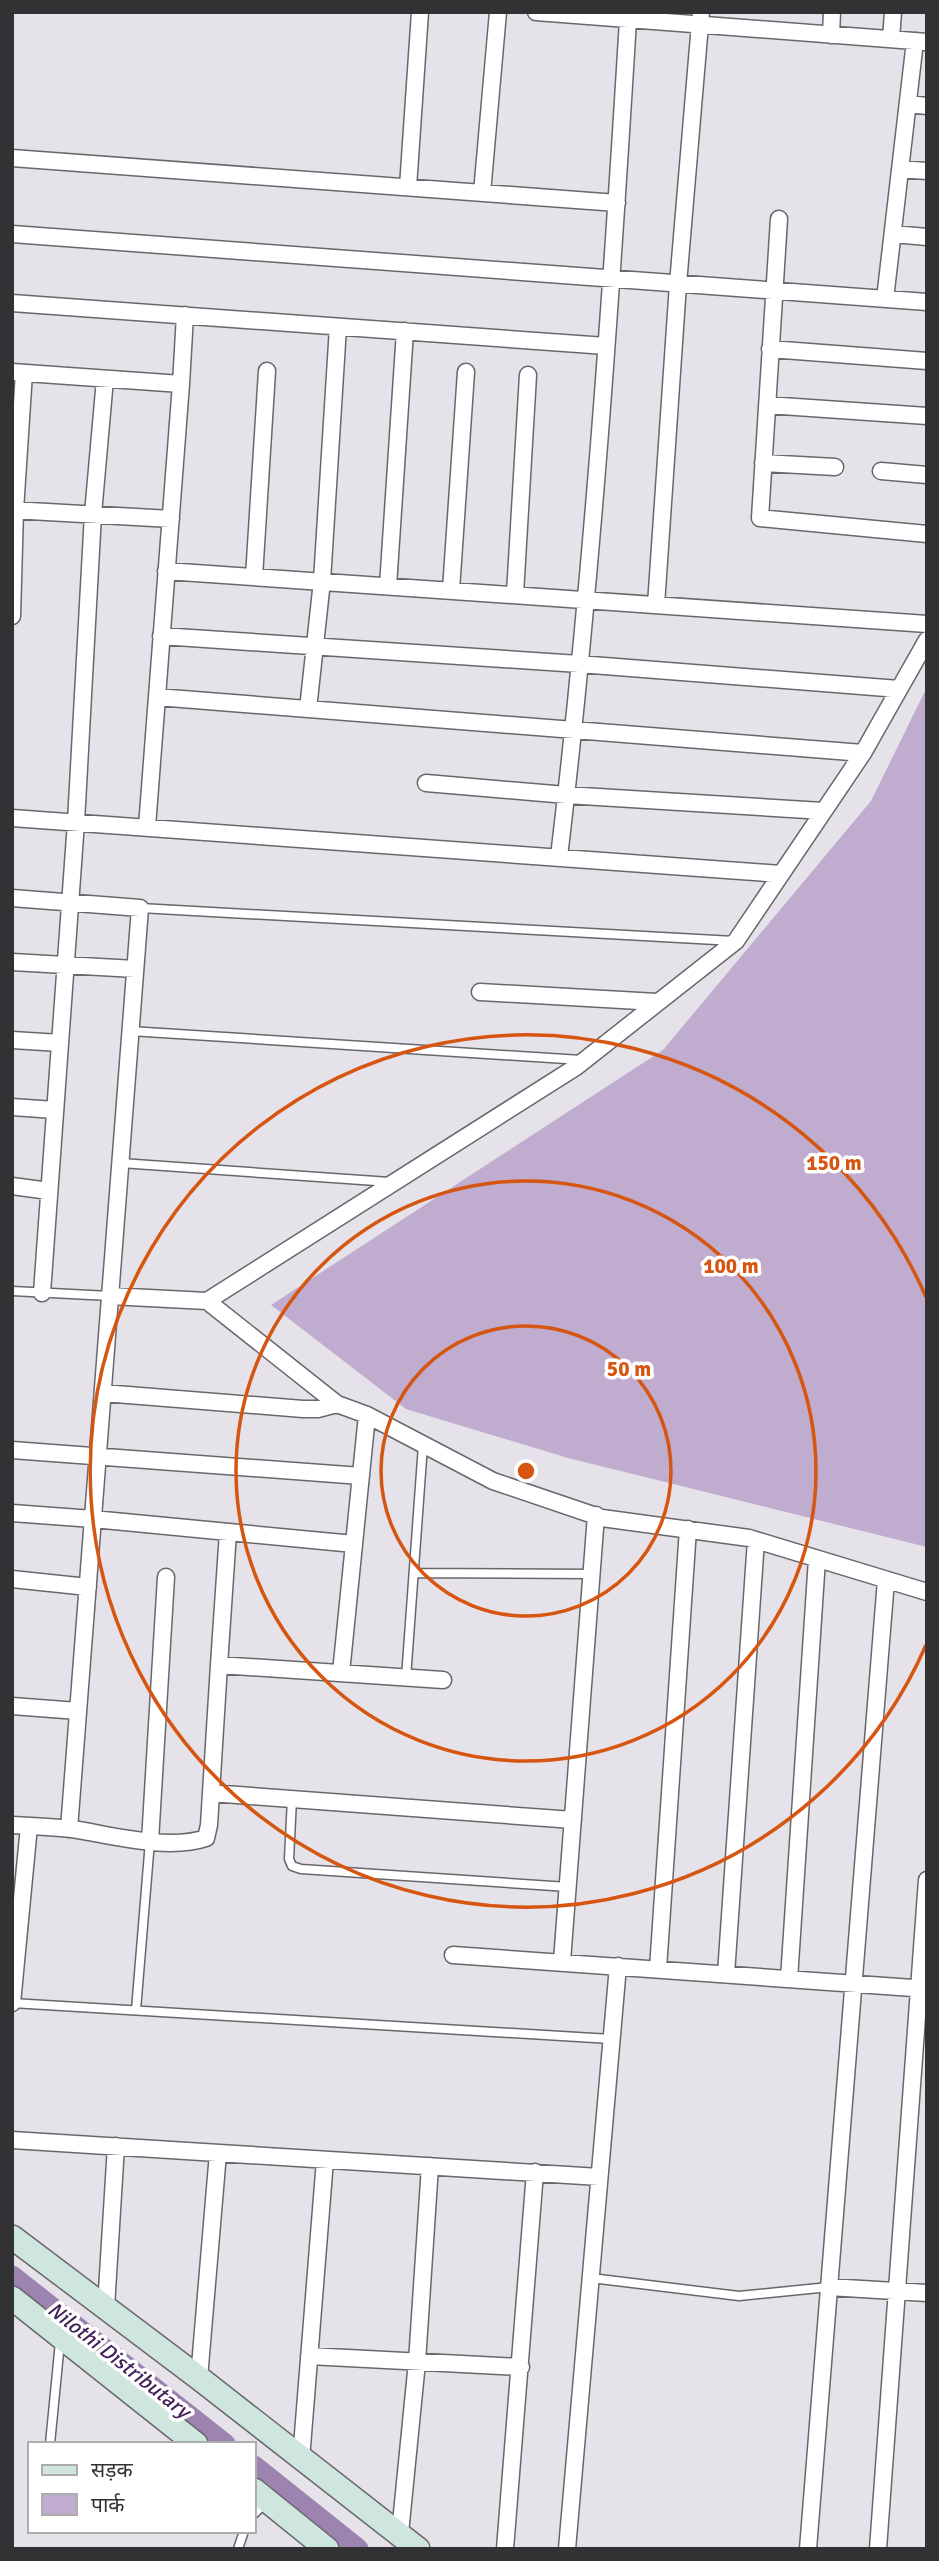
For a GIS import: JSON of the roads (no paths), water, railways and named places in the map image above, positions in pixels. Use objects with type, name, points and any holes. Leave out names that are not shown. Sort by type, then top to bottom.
[{"type":"street","points":[[408,187],[420,12]]},
{"type":"street","points":[[482,193],[498,12]]},
{"type":"street","points":[[536,12],[610,15],[628,19],[701,19],[766,30],[921,41],[908,104],[885,299]]},
{"type":"street","points":[[766,30],[767,12]]},
{"type":"street","points":[[831,35],[832,12]]},
{"type":"street","points":[[891,39],[893,12]]},
{"type":"street","points":[[559,857],[573,730],[612,279],[628,19]]},
{"type":"street","points":[[656,605],[678,284],[701,19]]},
{"type":"street","points":[[908,104],[927,106]]},
{"type":"street","points":[[12,158],[617,203]]},
{"type":"street","points":[[900,169],[927,171]]},
{"type":"street","points":[[779,219],[760,518],[927,534]]},
{"type":"street","points":[[12,234],[927,302]]},
{"type":"street","points":[[893,234],[927,237]]},
{"type":"street","points":[[12,303],[606,346]]},
{"type":"street","points":[[147,827],[185,315]]},
{"type":"street","points":[[308,709],[323,581],[338,327]]},
{"type":"street","points":[[388,586],[405,331]]},
{"type":"street","points":[[770,349],[927,361]]},
{"type":"street","points":[[254,576],[267,371]]},
{"type":"street","points":[[12,616],[18,372],[181,384]]},
{"type":"street","points":[[450,590],[466,372]]},
{"type":"street","points":[[515,594],[528,375]]},
{"type":"street","points":[[42,1293],[104,379]]},
{"type":"street","points":[[767,405],[927,416]]},
{"type":"street","points":[[763,463],[835,467]]},
{"type":"street","points":[[881,471],[927,475]]},
{"type":"street","points":[[14,510],[171,519]]},
{"type":"street","points":[[166,571],[927,625]]},
{"type":"street","points":[[161,636],[899,689]]},
{"type":"street","points":[[206,1301],[584,1060],[736,941],[863,752],[927,640]]},
{"type":"street","points":[[158,697],[863,752]]},
{"type":"street","points":[[426,783],[566,795],[823,811]]},
{"type":"street","points":[[12,818],[781,874]]},
{"type":"street","points":[[12,898],[140,908],[69,1829]]},
{"type":"street","points":[[12,962],[135,969]]},
{"type":"street","points":[[480,992],[657,1002]]},
{"type":"street","points":[[12,1041],[60,1043]]},
{"type":"street","points":[[12,1107],[55,1110]]},
{"type":"street","points":[[12,1186],[49,1191]]},
{"type":"street","points":[[110,1296],[206,1301],[337,1404],[367,1415],[493,1480],[596,1515],[756,1540],[927,1592]]},
{"type":"street","points":[[103,1393],[303,1409],[318,1409],[337,1404]]},
{"type":"street","points":[[341,1673],[367,1415]]},
{"type":"street","points":[[12,1450],[360,1476]]},
{"type":"street","points":[[12,1513],[354,1545]]},
{"type":"street","points":[[562,1961],[596,1515]]},
{"type":"street","points":[[658,1969],[688,1530]]},
{"type":"street","points":[[12,2003],[20,1826],[69,1829],[150,1841],[192,1843],[206,1838],[228,1532]]},
{"type":"street","points":[[726,1974],[756,1540]]},
{"type":"street","points":[[789,1979],[817,1559]]},
{"type":"street","points":[[150,1841],[166,1577]]},
{"type":"street","points":[[12,1579],[88,1587]]},
{"type":"street","points":[[808,2549],[886,1580]]},
{"type":"street","points":[[219,1665],[443,1680]]},
{"type":"street","points":[[12,1706],[78,1710]]},
{"type":"street","points":[[211,1793],[573,1820]]},
{"type":"street","points":[[878,2549],[923,1989],[927,1880]]},
{"type":"street","points":[[453,1955],[923,1989]]},
{"type":"street","points":[[567,2549],[618,1966]]},
{"type":"street","points":[[12,2140],[599,2176]]},
{"type":"street","points":[[106,2307],[116,2146]]},
{"type":"street","points":[[199,2378],[218,2153]]},
{"type":"street","points":[[301,2459],[325,2160]]},
{"type":"street","points":[[400,2533],[430,2166]]},
{"type":"street","points":[[505,2549],[535,2172]]},
{"type":"street","points":[[12,2237],[199,2378],[418,2549]]},
{"type":"street","points":[[829,2287],[927,2293]]},
{"type":"street","points":[[12,2298],[194,2442]]},
{"type":"street","points":[[309,2356],[521,2367]]},
{"type":"street","points":[[258,2502],[327,2549]]},
{"type":"lane","points":[[140,908],[736,941]]},
{"type":"lane","points":[[130,1031],[584,1060]]},
{"type":"lane","points":[[121,1163],[394,1182]]},
{"type":"lane","points":[[12,1291],[110,1296]]},
{"type":"lane","points":[[406,1678],[423,1445]]},
{"type":"lane","points":[[414,1573],[591,1574]]},
{"type":"lane","points":[[292,1799],[289,1859],[292,1867],[301,1870],[568,1887]]},
{"type":"lane","points":[[136,2010],[150,1841]]},
{"type":"lane","points":[[12,2003],[611,2039]]},
{"type":"lane","points":[[591,2278],[739,2296],[829,2287]]},
{"type":"lane","points":[[50,2442],[61,2335]]},
{"type":"waterway","name":"Nilothi Distributary","points":[[12,2276],[222,2442]]},
{"type":"waterway","name":"Nilothi Distributary","points":[[256,2468],[358,2549]]}]
